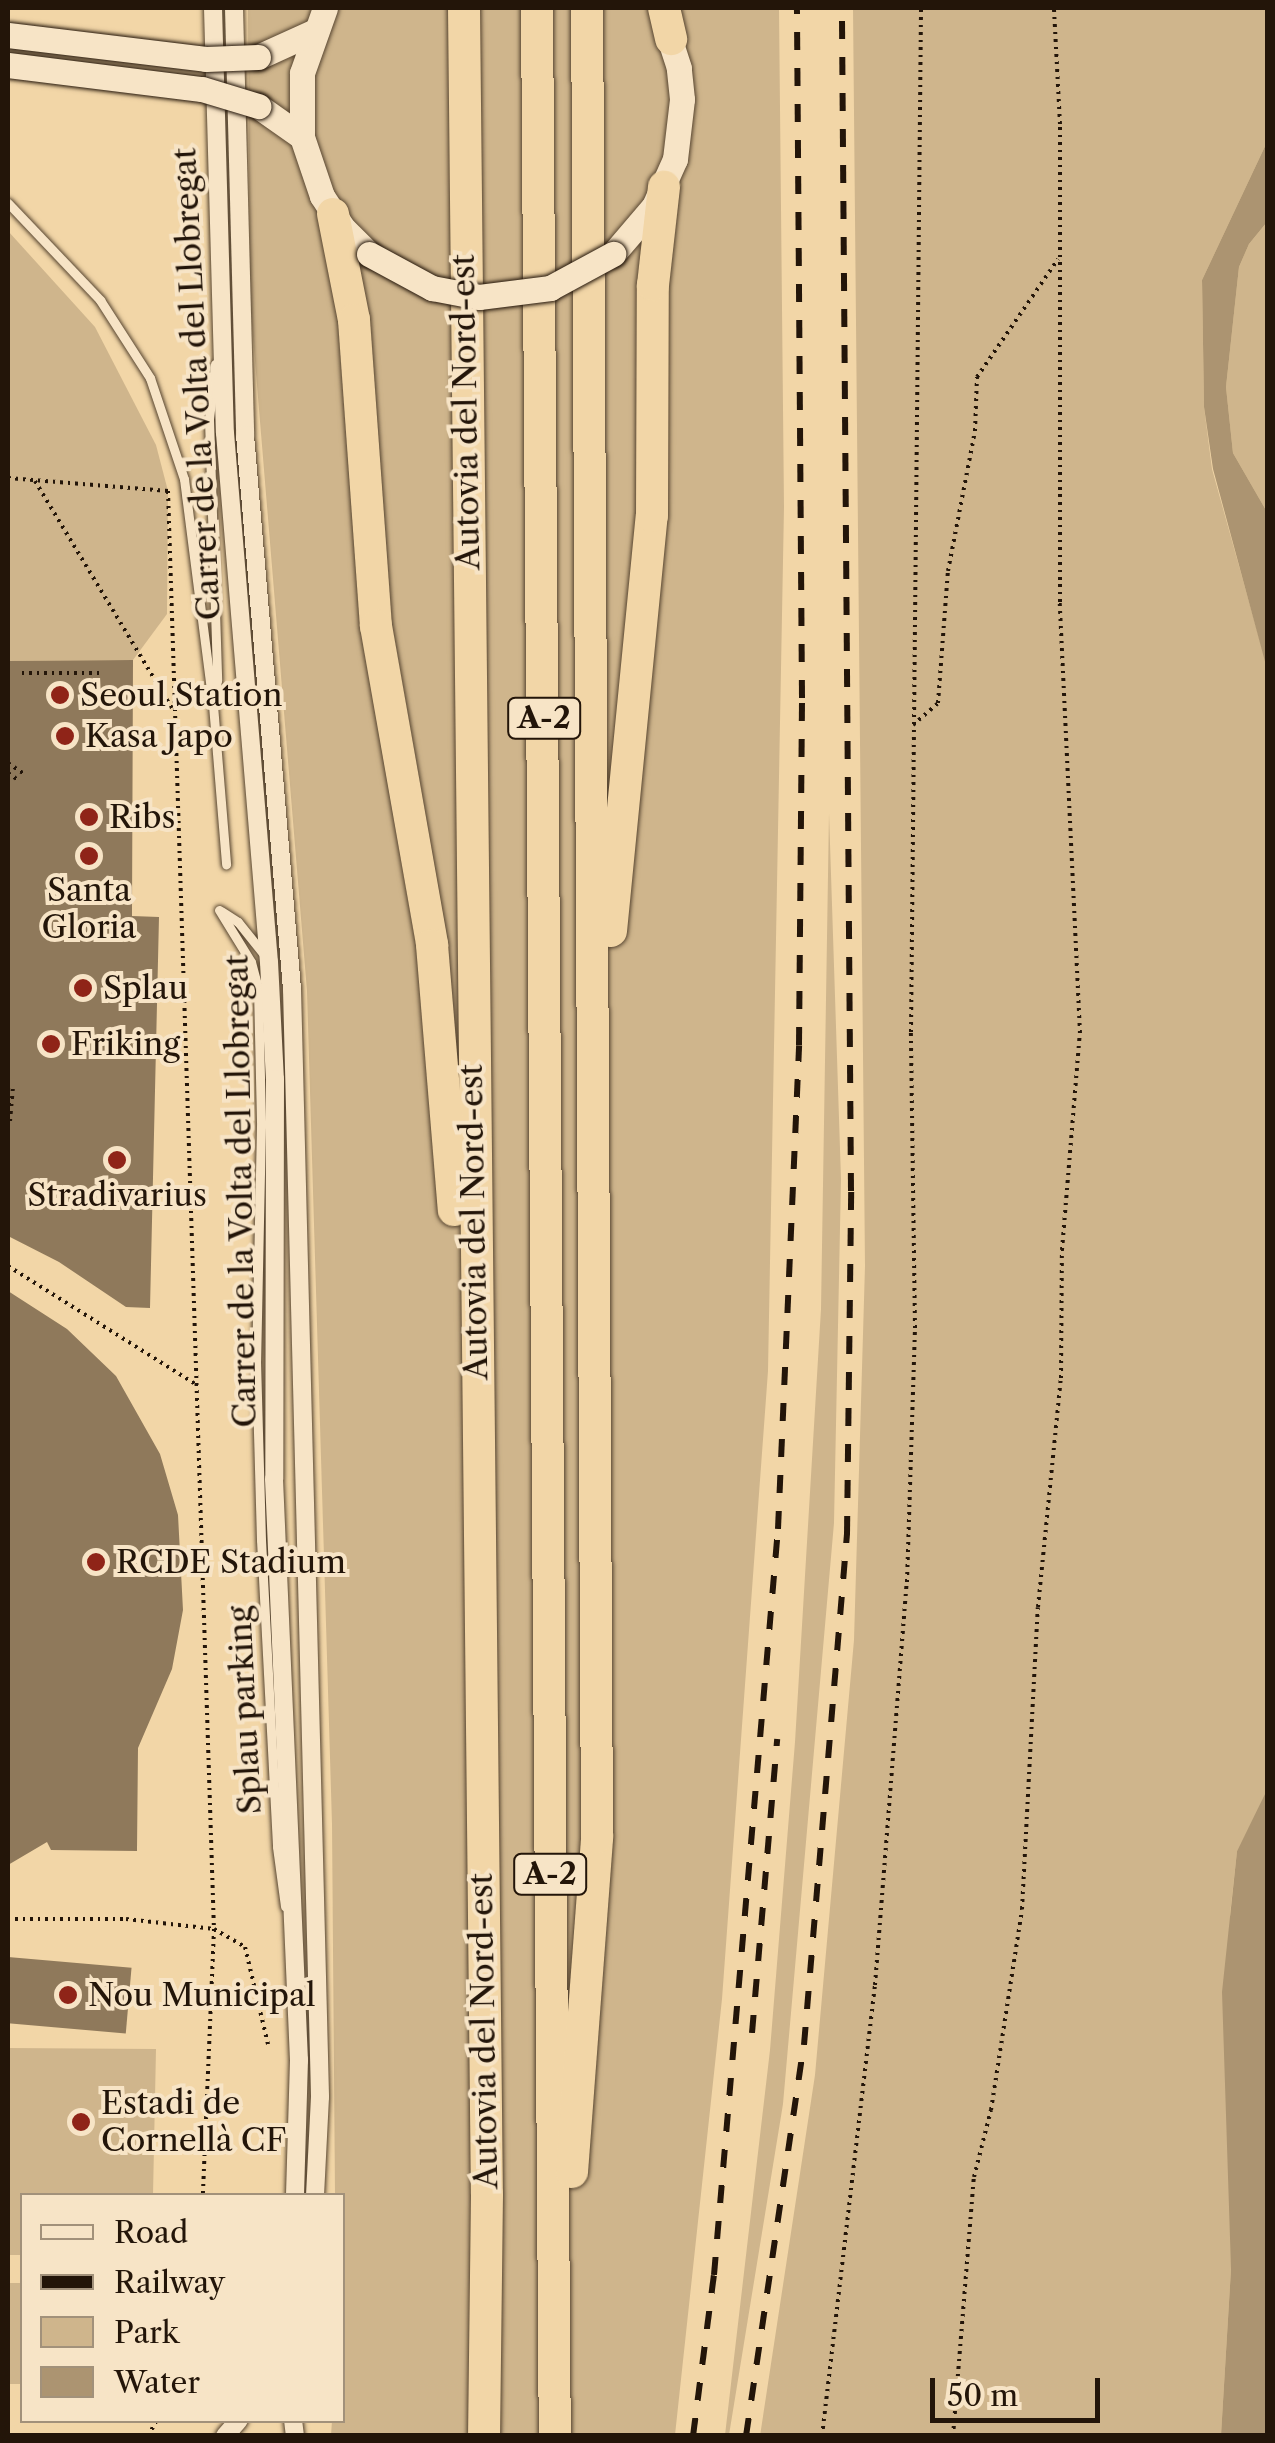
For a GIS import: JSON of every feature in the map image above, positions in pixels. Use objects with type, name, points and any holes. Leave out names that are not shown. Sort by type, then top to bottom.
[{"type":"highway","name":"Autovia del Nord-est","points":[[460,8],[487,2194],[484,2436]]},
{"type":"highway","name":"Autovia del Nord-est","points":[[537,8],[555,2436]]},
{"type":"highway","points":[[557,2319],[595,1916],[587,8]]},
{"type":"highway","points":[[594,1094],[644,627],[652,516],[653,284],[664,187]]},
{"type":"highway","points":[[332,214],[354,320],[376,626],[432,945],[450,1150],[478,1618]]},
{"type":"main road","points":[[326,8],[302,73],[302,137],[313,177],[332,214],[369,254],[432,288],[479,297],[550,288],[613,254],[642,224],[664,187],[681,129],[679,68],[668,23],[656,8]]},
{"type":"main road","points":[[8,35],[206,59],[258,56],[314,32]]},
{"type":"main road","points":[[8,65],[221,92],[258,106],[302,137]]},
{"type":"street","name":"Carrer de la Volta del Llobregat","points":[[214,8],[220,326],[237,612],[269,962],[275,1079],[276,1564],[297,1990],[300,2109],[295,2193]]},
{"type":"street","name":"Carrer de la Volta del Llobregat","points":[[234,8],[244,436],[292,989],[320,2097],[315,2193]]},
{"type":"street","points":[[229,2436],[251,2436]]},
{"type":"lane","points":[[8,203],[100,300],[150,378],[184,479],[212,705],[226,864]]},
{"type":"lane","points":[[212,705],[216,680],[209,419],[220,326]]},
{"type":"lane","name":"Splau parking","points":[[269,962],[238,922],[219,910],[251,962],[258,989],[261,1126],[256,1362],[262,1540],[277,1848],[297,1990]]},
{"type":"path","points":[[822,2436],[874,2003],[907,1582],[915,1328],[913,725],[921,8]]},
{"type":"path","points":[[953,2436],[974,2177],[991,2110],[1022,1909],[1038,1608],[1061,1378],[1062,1250],[1080,1034],[1060,602],[1060,124],[1054,8]]},
{"type":"path","points":[[913,725],[938,704],[948,571],[974,431],[978,377],[1058,258]]},
{"type":"path","points":[[8,478],[168,491],[214,1928],[203,2193]]},
{"type":"path","points":[[34,480],[174,712]]},
{"type":"path","points":[[22,673],[102,673]]},
{"type":"path","points":[[8,764],[23,773]]},
{"type":"path","points":[[8,773],[18,780]]},
{"type":"path","points":[[10,1121],[13,1085]]},
{"type":"path","points":[[8,1266],[197,1385]]},
{"type":"path","points":[[8,1919],[126,1919],[214,1928],[245,1946],[268,2044]]},
{"type":"green space","points":[[248,8],[779,8],[784,507],[768,1371],[722,1999],[675,2435],[331,2435],[332,2423],[345,2423],[345,2193],[335,2193],[332,1824],[307,991],[250,300]]},
{"type":"green space","points":[[853,8],[1267,8],[1267,142],[1202,280],[1204,407],[1212,469],[1268,670],[1268,1790],[1237,1851],[1230,1915],[1231,2269],[1221,2435],[760,2436],[815,2075],[854,1640],[865,1266]]},
{"type":"green space","points":[[1267,222],[1267,512],[1233,453],[1226,387],[1239,267],[1249,244]]},
{"type":"green space","points":[[8,231],[95,327],[156,445],[168,491],[167,614],[133,660],[8,661]]},
{"type":"green space","points":[[829,813],[841,1179],[834,1523],[783,2104],[729,2435],[725,2435],[770,2050],[795,1742],[821,1309]]},
{"type":"green space","name":"Estadi de Cornellà CF","points":[[8,2048],[156,2049],[153,2193],[20,2193],[20,2255],[8,2255]]},
{"type":"green space","points":[[8,2283],[20,2283],[20,2384],[8,2384]]},
{"type":"water","points":[[1267,142],[1267,222],[1249,244],[1239,267],[1226,387],[1233,453],[1267,512],[1267,669],[1213,469],[1204,407],[1202,280]]},
{"type":"water","points":[[1267,1790],[1267,2435],[1221,2435],[1231,2269],[1222,1992],[1237,1851]]},
{"type":"building","name":"Splau","points":[[133,660],[132,916],[159,917],[150,1308],[126,1307],[59,1262],[8,1236],[8,661]]},
{"type":"building","name":"RCDE Stadium","points":[[8,1291],[67,1329],[116,1376],[160,1454],[178,1515],[183,1610],[172,1669],[138,1748],[137,1851],[51,1850],[47,1842],[8,1865]]},
{"type":"building","name":"Nou Municipal","points":[[8,1957],[132,1968],[126,2034],[8,2023]]},
{"type":"railway","points":[[693,2436],[714,2275],[778,1529],[799,1045],[802,698],[797,8]]},
{"type":"railway","points":[[746,2436],[804,2045],[847,1534],[851,1191],[842,8]]},
{"type":"railway","points":[[752,2033],[777,1739]]},
{"type":"place","name":"Seoul Station","points":[[60,695]]},
{"type":"place","name":"Kasa Japo","points":[[65,736]]},
{"type":"place","name":"Ribs","points":[[89,817]]},
{"type":"place","name":"Santa Gloria","points":[[89,856]]},
{"type":"place","name":"Splau","points":[[83,988]]},
{"type":"place","name":"Friking","points":[[51,1044]]},
{"type":"place","name":"Stradivarius","points":[[117,1160]]},
{"type":"place","name":"RCDE Stadium","points":[[96,1562]]},
{"type":"place","name":"Nou Municipal","points":[[68,1995]]},
{"type":"place","name":"Estadi de Cornellà CF","points":[[81,2122]]}]
